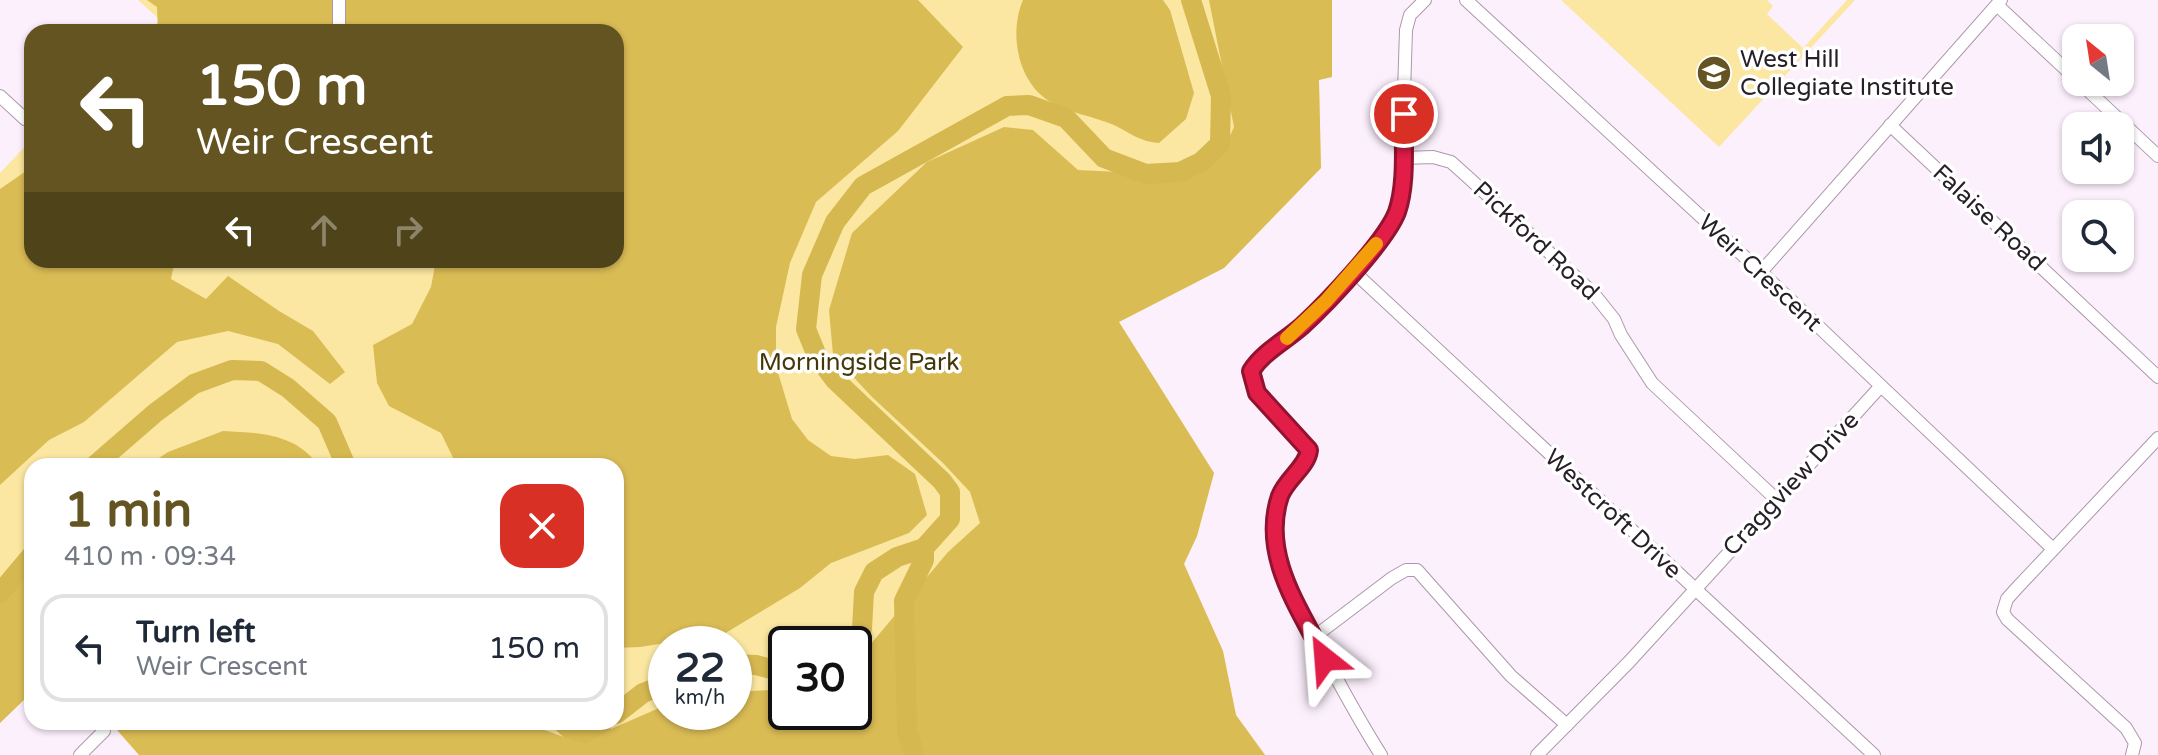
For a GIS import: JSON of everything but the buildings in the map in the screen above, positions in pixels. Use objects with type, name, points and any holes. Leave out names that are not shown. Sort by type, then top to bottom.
[{"type":"street","points":[[339,0],[339,24]]},
{"type":"street","points":[[1381,755],[1340,688],[1280,569],[1274,541],[1280,495],[1291,476],[1305,463],[1309,450],[1257,393],[1251,371],[1257,361],[1304,324],[1353,271],[1396,215],[1403,158],[1406,30],[1410,15],[1425,0]]},
{"type":"street","name":"Weir Crescent","points":[[1466,0],[1761,272],[2053,549]]},
{"type":"street","points":[[1761,272],[1999,2],[2062,64]]},
{"type":"street","points":[[0,96],[24,118]]},
{"type":"street","points":[[2095,96],[2158,156]]},
{"type":"street","name":"Falaise Road","points":[[1890,125],[2158,377]]},
{"type":"street","name":"Pickford Road","points":[[1403,158],[1433,157],[1451,162],[1481,189],[1594,294],[1614,319],[1652,383],[1777,500]]},
{"type":"street","name":"Westcroft Drive","points":[[1353,271],[1874,755]]},
{"type":"street","name":"Craggview Drive","points":[[1537,755],[1629,662],[1880,387]]},
{"type":"street","points":[[2132,755],[2135,743],[2126,728],[2003,612],[2007,599],[2158,438]]},
{"type":"street","points":[[1314,637],[1392,578],[1406,570],[1417,570],[1511,676],[1567,725]]},
{"type":"street","points":[[80,755],[104,731]]},
{"type":"green space","name":"Morningside Park","points":[[138,0],[1332,0],[1332,77],[1319,80],[1321,168],[1224,268],[1119,322],[1214,473],[1197,536],[1184,564],[1223,651],[1236,715],[1265,755],[139,755],[117,730],[624,730],[624,458],[24,458],[24,700],[0,723],[0,173],[24,148],[24,268],[624,268],[624,24],[156,24],[160,20]]},
{"type":"green space","points":[[147,0],[918,0],[963,47],[898,131],[816,202],[790,263],[776,327],[776,366],[792,419],[808,440],[831,456],[855,459],[888,455],[915,474],[927,515],[909,533],[831,563],[800,588],[737,626],[648,626],[648,646],[624,648],[624,458],[453,458],[441,433],[389,406],[377,383],[373,345],[412,324],[431,287],[435,268],[624,268],[624,24],[158,24],[157,7]]},
{"type":"green space","points":[[1023,0],[1163,0],[1170,10],[1194,93],[1186,119],[1159,143],[1136,137],[1114,125],[1049,101],[1029,81],[1019,55],[1017,26]]},
{"type":"green space","points":[[1209,0],[1332,0],[1332,77],[1319,80],[1321,168],[1224,268],[1119,322],[1214,473],[1197,536],[1184,564],[1223,651],[1236,715],[1265,755],[139,755],[117,730],[544,730],[564,737],[624,730],[624,723],[648,713],[648,730],[752,730],[752,691],[768,690],[768,730],[872,730],[872,643],[948,552],[980,523],[970,492],[833,355],[829,310],[852,233],[927,162],[1004,127],[1033,130],[1078,170],[1160,174],[1189,168],[1224,149],[1234,127]]},
{"type":"green space","name":"West Hill Collegiate Institute","points":[[1561,0],[1767,0],[1773,6],[1767,14],[1803,48],[1847,0],[1855,0],[1719,147]]},
{"type":"green space","points":[[24,172],[24,268],[173,268],[171,279],[206,299],[228,276],[313,331],[345,372],[330,384],[278,344],[228,331],[177,342],[84,422],[49,440],[29,458],[24,458],[24,463],[0,485],[0,189]]},
{"type":"green space","points":[[223,431],[276,437],[299,447],[312,458],[159,458]]},
{"type":"green space","points":[[24,570],[24,700],[0,723],[0,578]]},
{"type":"waterway","points":[[862,626],[864,592],[874,572],[897,557],[924,548],[950,519],[950,492],[835,380],[817,356],[806,329],[812,275],[835,222],[863,186],[1007,106],[1029,105],[1066,118],[1104,158],[1146,174],[1180,172],[1201,162],[1220,144],[1221,96],[1191,0]]},
{"type":"waterway","points":[[103,458],[194,384],[232,370],[261,371],[288,388],[327,422],[343,458]]},
{"type":"waterway","points":[[914,755],[907,730],[904,601],[924,560],[924,548]]},
{"type":"waterway","points":[[0,593],[24,564]]},
{"type":"waterway","points":[[752,665],[768,668]]},
{"type":"waterway","points":[[624,708],[648,691]]},
{"type":"waterway","points":[[575,730],[585,733],[590,730]]},
{"type":"slow traffic","points":[[1287,338],[1326,301],[1376,244]]},
{"type":"place","name":"West Hill Collegiate Institute","points":[[1714,73]]},
{"type":"route","points":[[1325,659],[1292,597],[1280,569],[1274,541],[1280,495],[1291,476],[1305,463],[1309,450],[1257,393],[1251,371],[1257,361],[1304,324],[1362,262],[1389,227],[1399,204],[1404,114]]}]
